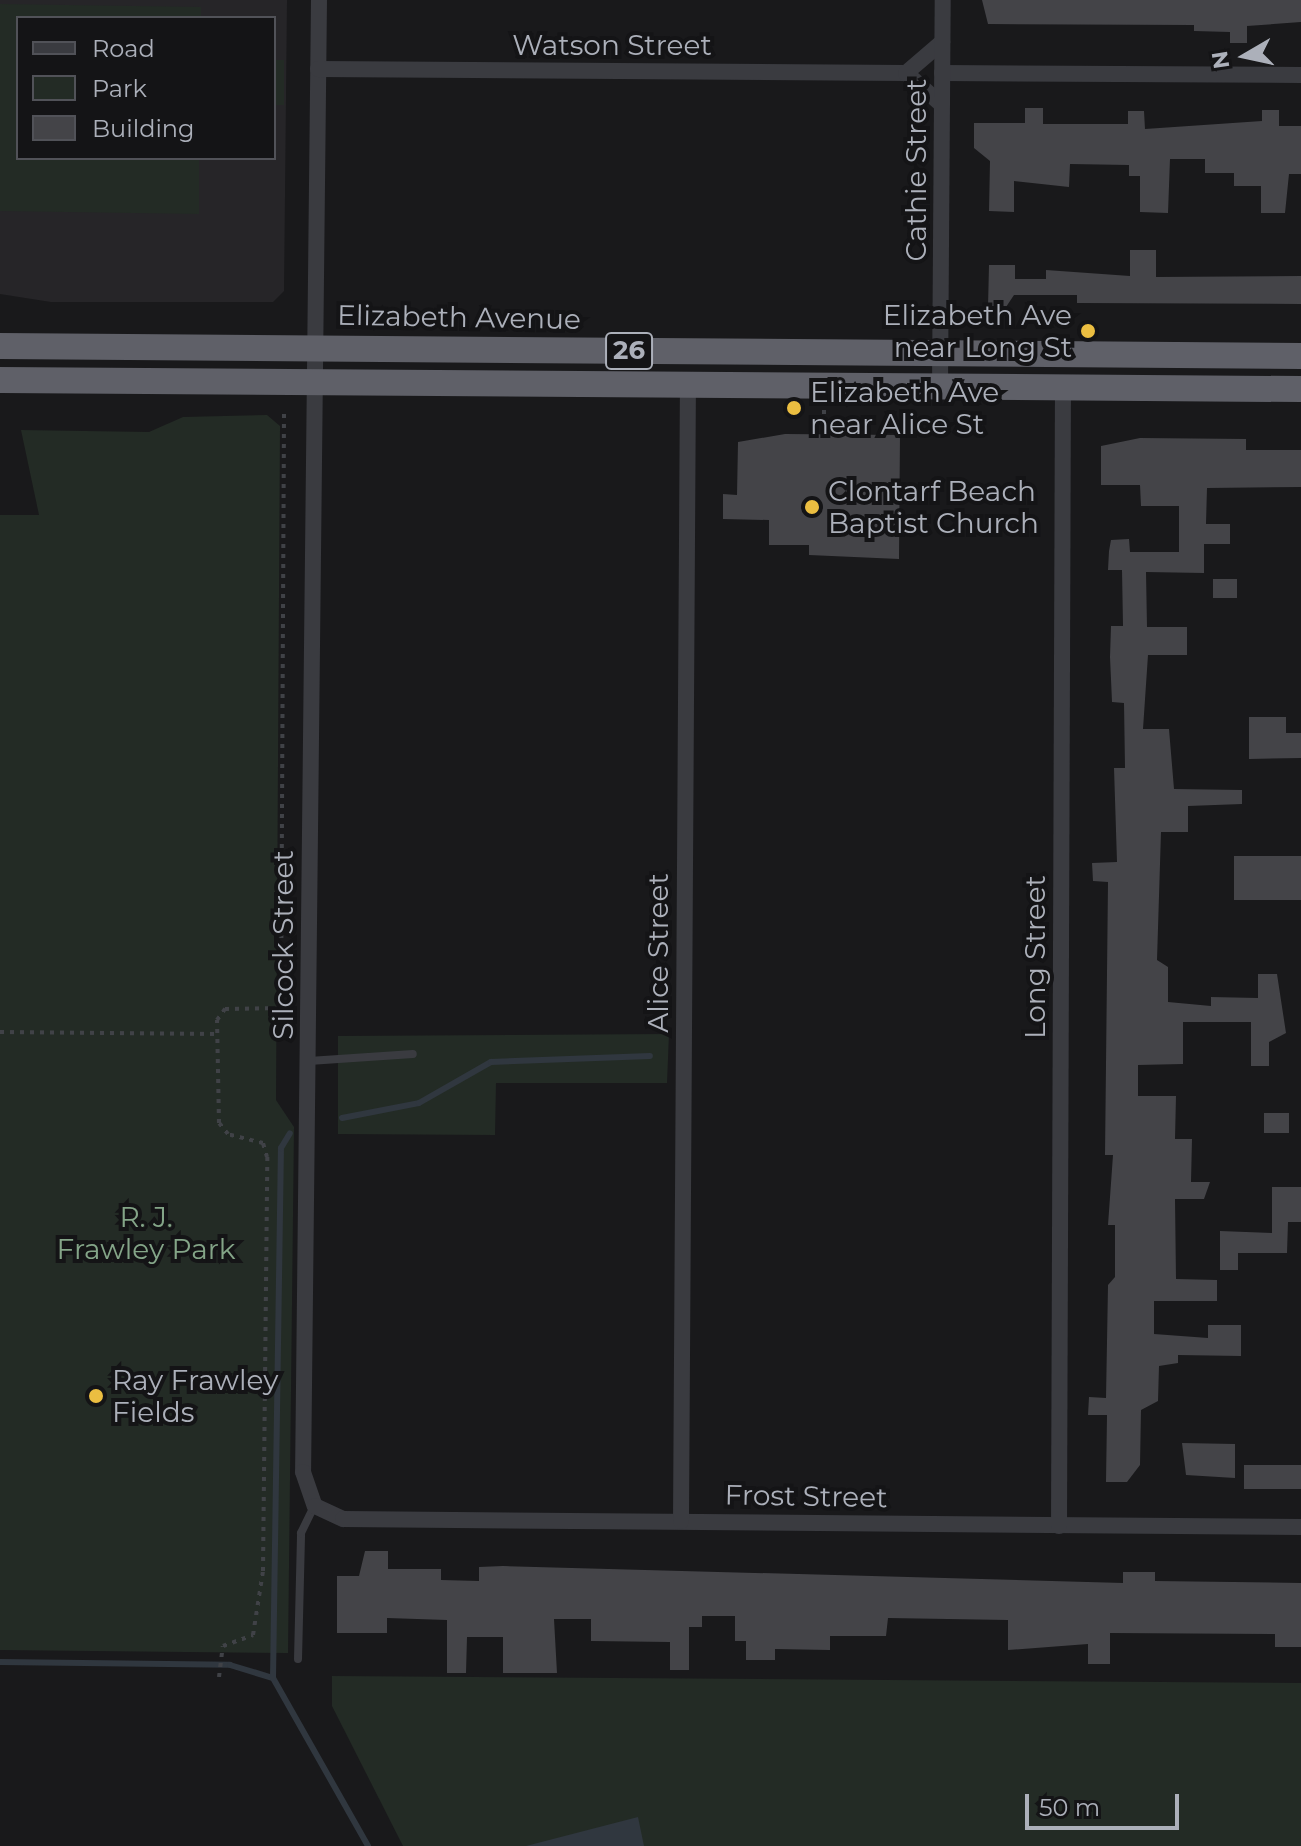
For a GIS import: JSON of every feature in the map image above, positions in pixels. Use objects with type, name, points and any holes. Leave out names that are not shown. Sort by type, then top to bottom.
[{"type":"highway","name":"Elizabeth Avenue","points":[[0,346],[1301,356]]},
{"type":"highway","name":"26","points":[[0,380],[1301,389]]},
{"type":"street","name":"Silcock Street","points":[[315,1506],[303,1472],[309,1061],[312,381],[317,347],[319,0]]},
{"type":"street","name":"Cathie Street","points":[[940,388],[943,0]]},
{"type":"street","points":[[942,42],[906,73],[942,105]]},
{"type":"street","name":"Watson Street","points":[[318,69],[906,73]]},
{"type":"street","points":[[942,73],[1301,75]]},
{"type":"street","name":"Alice Street","points":[[681,1521],[688,385]]},
{"type":"street","name":"Long Street","points":[[1059,1526],[1063,388]]},
{"type":"street","name":"Frost Street","points":[[315,1506],[343,1519],[1301,1527]]},
{"type":"lane","points":[[309,1061],[413,1054]]},
{"type":"lane","points":[[298,1659],[301,1533],[315,1506]]},
{"type":"path","points":[[824,410],[824,432]]},
{"type":"path","points":[[220,1674],[220,1655],[225,1644],[253,1635],[263,1571],[267,1173],[263,1143],[228,1134],[219,1123],[217,1034],[225,1009],[281,1008],[284,412]]},
{"type":"path","points":[[0,1032],[217,1034]]},
{"type":"shaded area","points":[[0,0],[287,0],[284,291],[273,302],[51,302],[0,294]]},
{"type":"shaded area","points":[[638,1817],[644,1846],[526,1846]]},
{"type":"green space","points":[[0,4],[201,7],[201,16],[16,16],[16,160],[199,160],[199,214],[0,211]]},
{"type":"green space","points":[[276,60],[284,60],[284,105],[276,105]]},
{"type":"green space","name":"R. J. Frawley Park","points":[[267,415],[280,426],[276,1100],[294,1127],[288,1653],[0,1650],[0,515],[39,515],[21,430],[149,432],[183,417]]},
{"type":"green space","points":[[669,1034],[667,1083],[496,1083],[495,1135],[338,1134],[338,1036]]},
{"type":"green space","points":[[332,1676],[1301,1683],[1301,1846],[403,1846],[332,1706]]},
{"type":"building","points":[[982,0],[1301,0],[1301,22],[1247,26],[1247,43],[1230,43],[1230,32],[1194,31],[1194,25],[988,24]]},
{"type":"building","points":[[1025,108],[1043,108],[1043,124],[1128,124],[1128,111],[1144,111],[1145,129],[1262,121],[1262,110],[1279,110],[1279,126],[1301,126],[1301,174],[1289,174],[1285,213],[1261,213],[1261,186],[1234,186],[1234,173],[1205,173],[1205,159],[1170,159],[1168,213],[1140,212],[1140,176],[1129,176],[1129,165],[1070,164],[1069,187],[1014,181],[1014,212],[989,211],[990,161],[974,148],[974,123],[1025,123]]},
{"type":"building","points":[[1130,250],[1156,250],[1156,277],[1301,276],[1301,304],[1077,303],[1077,295],[1014,295],[1006,307],[988,307],[989,265],[1015,265],[1015,279],[1046,279],[1046,270],[1130,276]]},
{"type":"building","name":"Clontarf Beach Baptist Church","points":[[785,434],[900,435],[899,559],[809,555],[809,545],[769,545],[769,520],[723,519],[723,494],[737,495],[738,442]]},
{"type":"building","points":[[1140,438],[1246,439],[1246,450],[1301,450],[1301,487],[1207,488],[1206,524],[1230,524],[1230,544],[1204,544],[1204,573],[1146,572],[1147,627],[1187,627],[1187,655],[1148,655],[1143,729],[1169,729],[1174,789],[1242,790],[1242,804],[1188,806],[1188,832],[1161,832],[1157,960],[1168,967],[1168,1002],[1211,1006],[1211,997],[1258,998],[1258,974],[1277,974],[1286,1033],[1269,1042],[1269,1066],[1251,1066],[1251,1022],[1183,1022],[1183,1064],[1138,1065],[1138,1096],[1176,1096],[1175,1139],[1192,1139],[1191,1182],[1210,1182],[1204,1199],[1175,1199],[1176,1279],[1217,1280],[1217,1301],[1154,1301],[1154,1334],[1208,1338],[1208,1325],[1241,1325],[1241,1356],[1178,1355],[1178,1363],[1159,1366],[1158,1401],[1141,1410],[1140,1465],[1127,1482],[1106,1482],[1107,1415],[1088,1415],[1089,1397],[1106,1398],[1108,1285],[1115,1277],[1115,1225],[1108,1225],[1113,1155],[1105,1155],[1108,882],[1093,881],[1092,863],[1117,862],[1114,768],[1125,768],[1124,703],[1112,702],[1110,657],[1111,626],[1123,626],[1122,570],[1108,570],[1109,551],[1111,540],[1129,539],[1130,552],[1179,552],[1179,506],[1141,506],[1140,485],[1101,485],[1101,446]]},
{"type":"building","points":[[1213,579],[1237,579],[1237,598],[1213,598]]},
{"type":"building","points":[[1249,717],[1286,717],[1286,733],[1301,733],[1301,758],[1249,759]]},
{"type":"building","points":[[1234,856],[1301,856],[1301,900],[1234,900]]},
{"type":"building","points":[[1264,1113],[1289,1113],[1289,1133],[1264,1133]]},
{"type":"building","points":[[1272,1187],[1301,1187],[1301,1222],[1288,1222],[1287,1253],[1238,1253],[1238,1270],[1220,1270],[1220,1231],[1272,1233]]},
{"type":"building","points":[[1182,1443],[1235,1444],[1235,1478],[1186,1475]]},
{"type":"building","points":[[1244,1465],[1301,1465],[1301,1489],[1244,1489]]},
{"type":"building","points":[[365,1551],[388,1551],[388,1569],[441,1569],[441,1580],[479,1581],[479,1567],[503,1566],[1123,1583],[1123,1572],[1155,1572],[1155,1581],[1301,1583],[1301,1647],[1275,1647],[1275,1634],[1110,1633],[1110,1664],[1088,1664],[1088,1644],[1008,1650],[1008,1620],[888,1618],[886,1636],[830,1636],[830,1650],[775,1649],[775,1660],[746,1660],[746,1641],[735,1641],[735,1616],[702,1616],[702,1627],[689,1627],[689,1670],[670,1670],[670,1642],[591,1641],[591,1619],[554,1619],[557,1673],[503,1673],[503,1637],[467,1637],[466,1673],[447,1673],[447,1620],[387,1618],[387,1633],[337,1633],[337,1576],[359,1576]]},
{"type":"waterway","points":[[342,1118],[419,1103],[491,1062],[650,1056]]},
{"type":"waterway","points":[[273,1678],[281,1148],[290,1133]]},
{"type":"waterway","points":[[0,1662],[230,1665],[273,1678],[368,1846]]},
{"type":"place","name":"Elizabeth Ave near Long St","points":[[1088,331]]},
{"type":"place","name":"Elizabeth Ave near Alice St","points":[[794,408]]},
{"type":"place","name":"Clontarf Beach Baptist Church","points":[[812,507]]},
{"type":"place","name":"Ray Frawley Fields","points":[[96,1396]]}]
